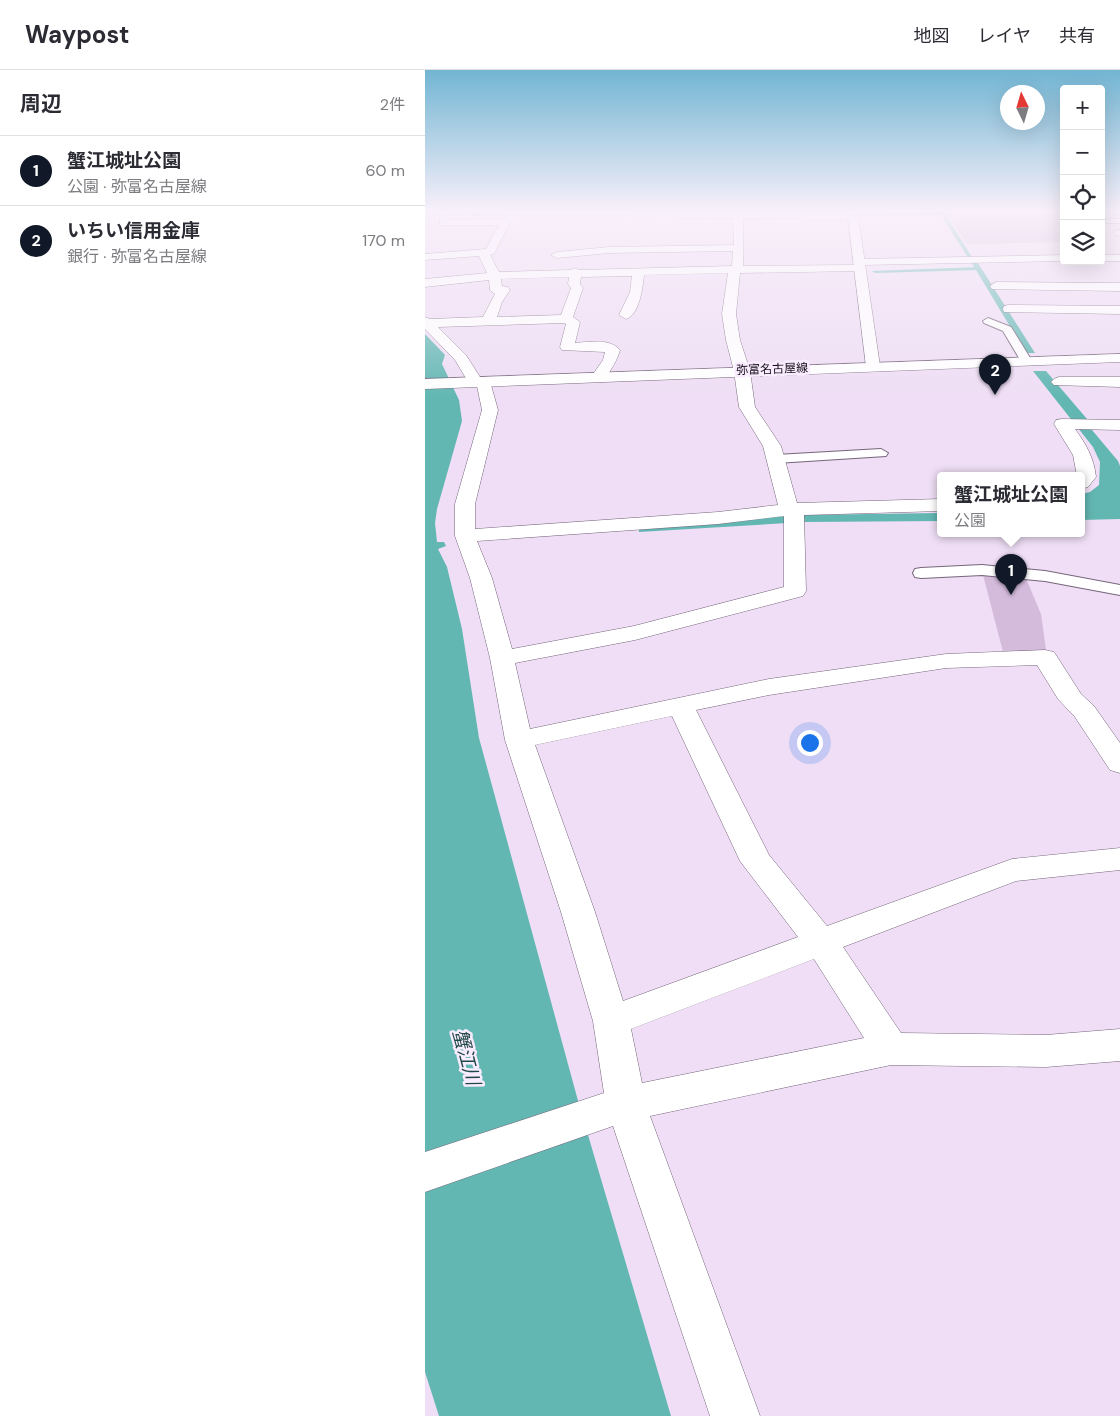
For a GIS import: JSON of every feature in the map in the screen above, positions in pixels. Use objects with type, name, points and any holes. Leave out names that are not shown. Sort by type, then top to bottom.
[{"type":"street","points":[[489,320],[496,302],[504,290],[496,290],[495,276],[492,272]]},
{"type":"street","points":[[566,318],[577,288],[574,284],[575,272]]},
{"type":"street","points":[[425,283],[495,276],[587,272]]},
{"type":"street","points":[[626,315],[636,292],[638,272]]},
{"type":"street","points":[[502,658],[635,633],[795,591],[793,514],[772,446],[747,407],[743,370],[733,340],[729,314],[734,272]]},
{"type":"street","points":[[860,272],[873,366]]},
{"type":"street","points":[[996,286],[1120,287]]},
{"type":"street","points":[[1009,309],[1120,310]]},
{"type":"street","points":[[426,322],[566,318],[573,322],[567,347],[605,346],[613,350],[610,360],[599,376]]},
{"type":"street","points":[[426,322],[461,358],[479,382],[490,410],[465,504],[465,536],[481,578],[502,658],[519,740],[578,912],[611,1021],[626,1104],[735,1416]]},
{"type":"street","name":"弥富名古屋線","points":[[425,384],[743,370],[1120,358]]},
{"type":"street","points":[[1059,382],[1120,382]]},
{"type":"street","points":[[1085,479],[1087,477],[1086,462],[1080,448],[1062,424],[1120,425]]},
{"type":"street","points":[[465,536],[718,518],[937,505]]},
{"type":"street","points":[[519,740],[769,686],[946,661],[1045,657],[1071,699],[1085,712],[1120,764]]},
{"type":"street","points":[[680,705],[756,861],[821,942],[891,1049]]},
{"type":"street","points":[[611,1021],[1012,870],[1120,859]]},
{"type":"street","points":[[425,1172],[626,1104],[891,1049],[1046,1051],[1120,1045]]},
{"type":"lane","points":[[988,321],[1007,329],[1026,361]]},
{"type":"lane","points":[[776,459],[881,453]]},
{"type":"lane","points":[[921,573],[982,570],[1045,576],[1120,590]]},
{"type":"shaded area","points":[[982,571],[1025,576],[1041,614],[1046,650],[1003,652]]},
{"type":"water","points":[[977,272],[983,272],[1035,353],[1026,353]]},
{"type":"water","name":"蟹江川","points":[[425,334],[445,355],[442,364],[459,400],[462,421],[437,509],[435,523],[437,542],[444,542],[446,546],[438,549],[447,567],[462,629],[479,738],[580,1108],[671,1416],[439,1416],[425,1372]]},
{"type":"water","points":[[1033,371],[1046,371],[1087,419],[1092,430],[1118,461],[1120,466],[1120,519],[1085,520],[1085,493],[1090,492],[1099,485],[1100,462],[1093,447]]},
{"type":"water","points":[[937,513],[937,521],[804,522],[639,532],[639,527],[801,515]]},
{"type":"place","name":"いちい信用金庫","points":[[995,395]]},
{"type":"place","name":"蟹江城址公園","points":[[1011,595]]}]
